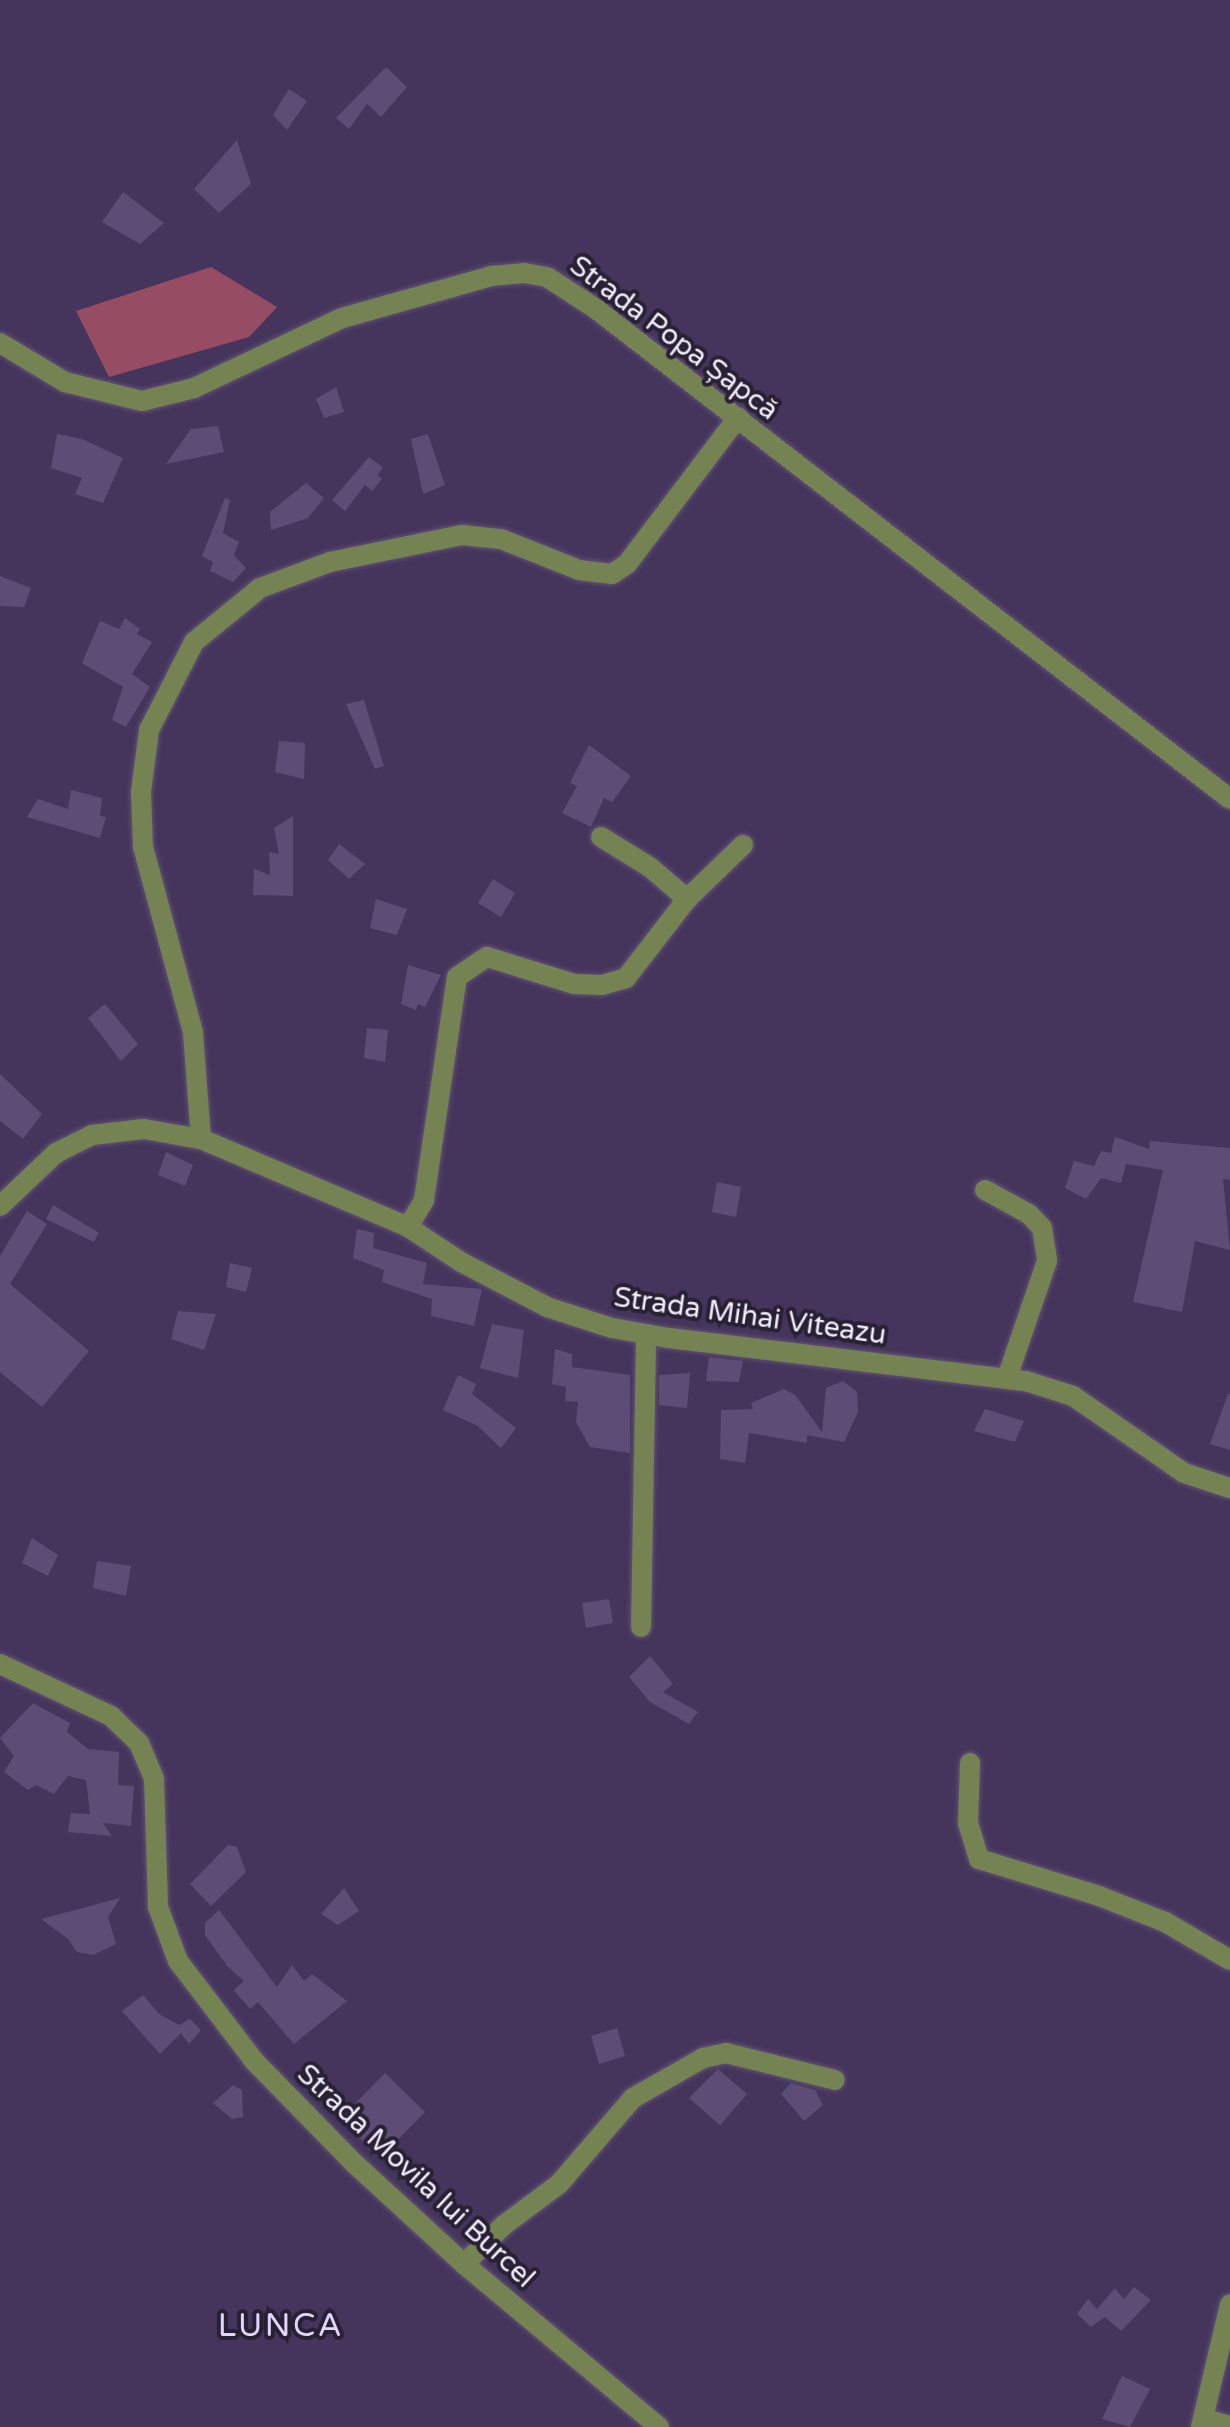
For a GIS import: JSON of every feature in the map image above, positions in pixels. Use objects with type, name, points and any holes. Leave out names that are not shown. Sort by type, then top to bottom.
[{"type":"street","name":"Strada Popa Șapcă","points":[[0,343],[65,382],[142,400],[194,388],[342,318],[491,276],[524,273],[566,288],[1230,799]]},
{"type":"street","points":[[201,1139],[193,1032],[142,847],[141,792],[149,730],[194,642],[260,588],[330,562],[462,535],[500,539],[579,570],[612,574],[626,564],[738,417]]},
{"type":"street","points":[[601,837],[687,899]]},
{"type":"street","points":[[408,1227],[424,1200],[457,978],[487,957],[574,984],[602,986],[626,978],[687,899],[744,846]]},
{"type":"street","name":"Strada Mihai Viteazu","points":[[0,1205],[56,1153],[92,1135],[144,1129],[201,1139],[408,1227],[546,1307],[646,1334],[1008,1378],[1073,1396],[1184,1474],[1230,1488]]},
{"type":"street","points":[[985,1190],[1029,1214],[1042,1228],[1047,1261],[1008,1378]]},
{"type":"street","points":[[641,1627],[646,1334]]},
{"type":"street","name":"Strada Movila lui Burcel","points":[[0,1664],[111,1716],[140,1742],[154,1779],[158,1908],[178,1961],[255,2062],[356,2165],[464,2264],[659,2427]]},
{"type":"street","points":[[970,1763],[968,1823],[979,1859],[1099,1896],[1165,1922],[1230,1960]]},
{"type":"street","points":[[464,2264],[504,2225],[559,2184],[633,2098],[703,2058],[726,2053],[836,2080]]},
{"type":"street","points":[[1230,2304],[1203,2423],[1230,2426]]},
{"type":"shaded area","points":[[211,267],[277,307],[249,337],[109,377],[76,311]]},
{"type":"building","points":[[386,67],[407,87],[381,117],[367,104],[349,129],[336,118]]},
{"type":"building","points":[[289,89],[307,101],[287,130],[273,115]]},
{"type":"building","points":[[237,140],[251,184],[219,213],[194,189]]},
{"type":"building","points":[[123,192],[164,223],[140,244],[102,222]]},
{"type":"building","points":[[336,387],[344,412],[324,418],[316,399]]},
{"type":"building","points":[[218,426],[224,452],[166,464],[191,429]]},
{"type":"building","points":[[57,434],[82,439],[123,458],[103,503],[75,494],[82,478],[51,468]]},
{"type":"building","points":[[428,434],[445,485],[423,494],[411,439]]},
{"type":"building","points":[[369,457],[383,467],[378,475],[382,479],[372,491],[365,485],[345,511],[332,500]]},
{"type":"building","points":[[306,483],[324,498],[308,518],[271,530],[270,512]]},
{"type":"building","points":[[225,498],[230,500],[223,533],[239,542],[234,555],[246,568],[233,582],[210,571],[213,562],[202,556]]},
{"type":"building","points":[[0,576],[31,588],[24,607],[0,606]]},
{"type":"building","points":[[125,618],[140,629],[137,634],[152,642],[132,674],[150,687],[126,727],[112,720],[123,687],[82,663],[100,621],[119,629]]},
{"type":"building","points":[[364,700],[384,766],[375,769],[346,704]]},
{"type":"building","points":[[279,741],[305,743],[304,779],[275,772]]},
{"type":"building","points":[[589,745],[631,776],[612,802],[604,798],[591,827],[562,813],[577,786],[570,783]]},
{"type":"building","points":[[71,790],[102,798],[100,816],[106,817],[100,838],[27,817],[38,799],[68,809]]},
{"type":"building","points":[[293,816],[293,896],[253,895],[254,869],[270,875],[269,852],[279,854],[274,828]]},
{"type":"building","points":[[339,844],[365,864],[349,879],[328,860]]},
{"type":"building","points":[[493,879],[515,893],[501,917],[478,903]]},
{"type":"building","points":[[376,899],[407,909],[397,935],[370,928]]},
{"type":"building","points":[[408,965],[441,975],[425,1007],[418,1004],[416,1010],[401,1004]]},
{"type":"building","points":[[105,1004],[138,1044],[121,1061],[88,1018]]},
{"type":"building","points":[[367,1028],[388,1030],[385,1062],[364,1058]]},
{"type":"building","points":[[0,1074],[42,1114],[23,1139],[0,1121]]},
{"type":"building","points":[[1115,1137],[1149,1149],[1150,1141],[1230,1148],[1230,1180],[1223,1179],[1230,1250],[1195,1241],[1182,1312],[1133,1302],[1163,1170],[1126,1164],[1121,1183],[1101,1178],[1086,1199],[1065,1188],[1074,1161],[1094,1166],[1101,1151],[1111,1153]]},
{"type":"building","points":[[166,1152],[193,1165],[185,1186],[158,1175]]},
{"type":"building","points":[[717,1182],[741,1187],[736,1217],[712,1212]]},
{"type":"building","points":[[53,1205],[99,1233],[94,1242],[46,1219]]},
{"type":"building","points":[[27,1211],[47,1224],[10,1284],[89,1351],[42,1407],[0,1372],[0,1256]]},
{"type":"building","points":[[357,1229],[374,1233],[373,1248],[427,1263],[423,1284],[482,1289],[474,1326],[431,1316],[432,1299],[382,1282],[384,1270],[353,1258]]},
{"type":"building","points":[[230,1263],[252,1268],[246,1292],[226,1287]]},
{"type":"building","points":[[178,1311],[216,1314],[204,1350],[171,1339]]},
{"type":"building","points":[[492,1324],[524,1330],[518,1378],[480,1368]]},
{"type":"building","points":[[555,1349],[572,1354],[572,1367],[630,1375],[630,1453],[590,1447],[576,1422],[578,1402],[565,1401],[566,1387],[552,1384]]},
{"type":"building","points":[[709,1357],[743,1361],[739,1382],[706,1381]]},
{"type":"building","points":[[690,1373],[687,1408],[659,1405],[659,1375]]},
{"type":"building","points":[[458,1375],[476,1384],[472,1394],[516,1428],[501,1448],[478,1426],[443,1410]]},
{"type":"building","points":[[843,1381],[857,1392],[858,1412],[844,1442],[807,1435],[807,1443],[749,1433],[745,1463],[720,1459],[721,1410],[753,1409],[751,1403],[784,1389],[795,1395],[822,1432],[826,1388]]},
{"type":"building","points":[[1230,1394],[1230,1450],[1210,1444]]},
{"type":"building","points":[[985,1409],[1024,1421],[1015,1442],[974,1431]]},
{"type":"building","points":[[32,1538],[58,1555],[48,1576],[22,1563]]},
{"type":"building","points":[[97,1561],[131,1566],[126,1596],[93,1588]]},
{"type":"building","points":[[609,1599],[613,1623],[586,1628],[582,1603]]},
{"type":"building","points":[[650,1656],[673,1684],[663,1692],[698,1712],[689,1724],[650,1702],[629,1677]]},
{"type":"building","points":[[33,1703],[70,1723],[67,1732],[88,1749],[119,1752],[118,1785],[134,1786],[131,1826],[103,1823],[112,1836],[68,1832],[71,1813],[90,1814],[86,1780],[68,1776],[54,1794],[36,1785],[28,1790],[4,1772],[14,1756],[0,1738]]},
{"type":"building","points":[[228,1845],[237,1847],[246,1872],[211,1906],[190,1884]]},
{"type":"building","points":[[344,1888],[359,1911],[338,1925],[321,1914]]},
{"type":"building","points":[[120,1898],[108,1917],[116,1944],[93,1955],[77,1952],[68,1939],[41,1919]]},
{"type":"building","points":[[219,1910],[277,1987],[292,1965],[304,1981],[312,1974],[347,2001],[294,2044],[258,2002],[250,2009],[234,1990],[244,1981],[228,1967],[205,1935],[205,1923]]},
{"type":"building","points":[[143,1995],[159,2014],[179,2025],[190,2019],[201,2030],[189,2044],[181,2033],[160,2054],[122,2011]]},
{"type":"building","points":[[617,2028],[625,2056],[599,2064],[591,2036]]},
{"type":"building","points":[[718,2069],[747,2094],[720,2125],[689,2098]]},
{"type":"building","points":[[385,2073],[425,2112],[380,2158],[340,2119]]},
{"type":"building","points":[[791,2083],[815,2090],[823,2105],[804,2121],[781,2094]]},
{"type":"building","points":[[233,2085],[242,2090],[243,2117],[232,2119],[213,2103]]},
{"type":"building","points":[[1134,2287],[1151,2300],[1121,2331],[1105,2317],[1091,2327],[1077,2314],[1088,2299],[1097,2309],[1115,2288],[1124,2299]]},
{"type":"building","points":[[1122,2376],[1150,2389],[1130,2427],[1102,2419]]},
{"type":"district","name":"LUNCA","points":[[281,2326]]}]
